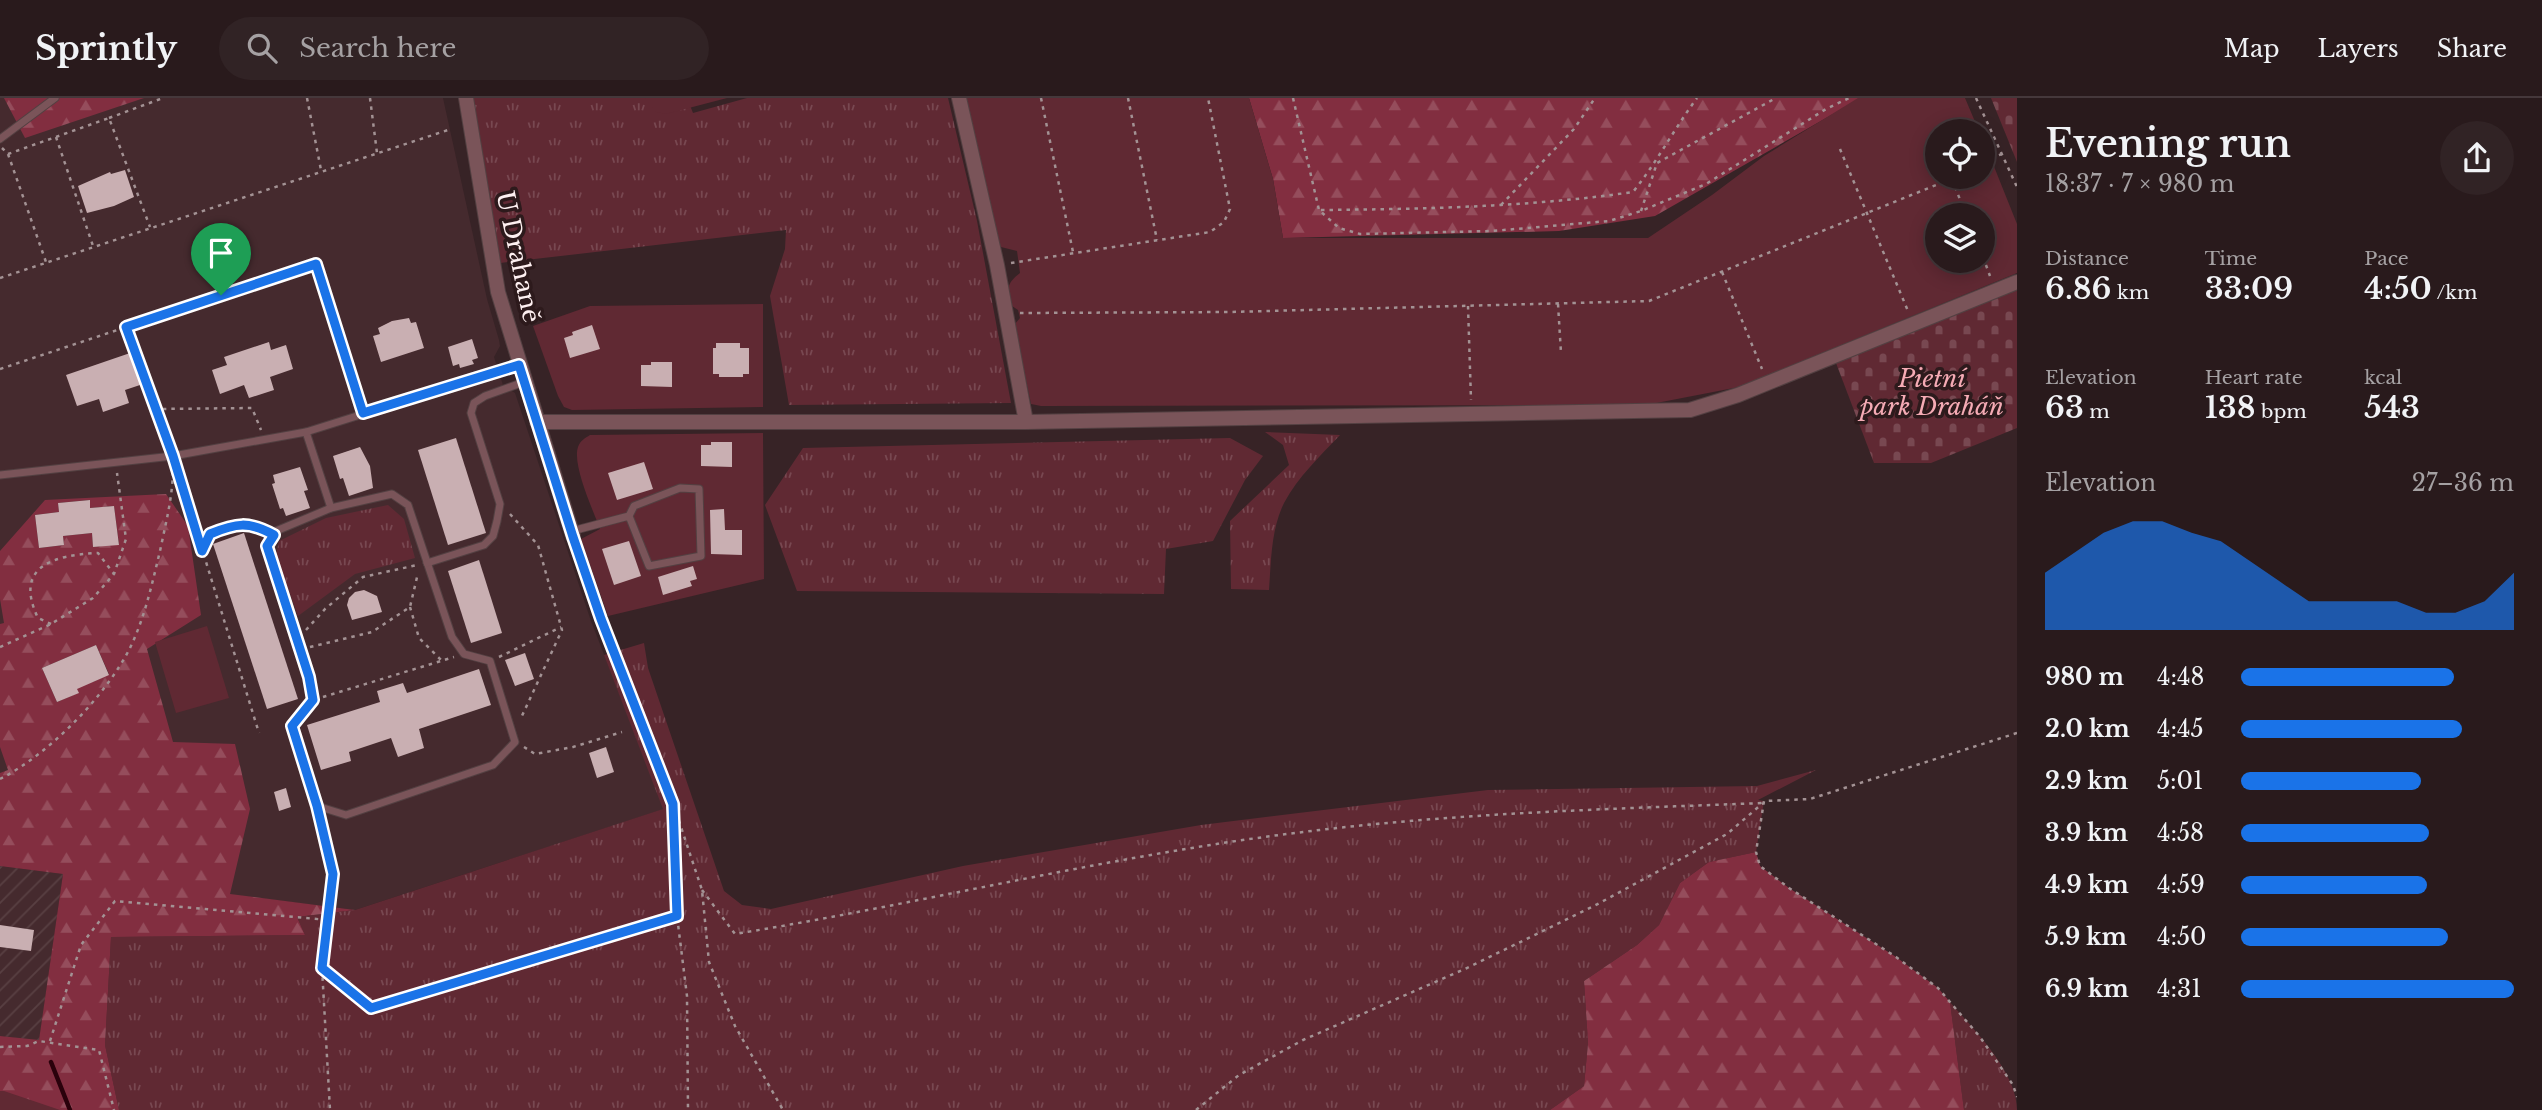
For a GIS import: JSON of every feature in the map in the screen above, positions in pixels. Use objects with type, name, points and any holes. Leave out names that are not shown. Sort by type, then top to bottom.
[{"type":"street","name":"U Drahaně","points":[[466,98],[498,292],[572,534]]},
{"type":"street","points":[[959,98],[997,265],[1026,422]]},
{"type":"street","points":[[537,422],[1026,422],[1690,410],[1738,395],[2017,282]]},
{"type":"lane","points":[[0,139],[55,98]]},
{"type":"lane","points":[[0,475],[173,456],[306,432],[519,365]]},
{"type":"lane","points":[[427,563],[484,545],[493,536],[499,508],[471,413],[474,403],[485,396],[524,382]]},
{"type":"lane","points":[[306,432],[331,508]]},
{"type":"lane","points":[[572,534],[629,516],[634,506],[668,492],[680,488],[699,489],[701,556],[649,566],[629,516]]},
{"type":"lane","points":[[392,494],[408,505],[452,637],[464,654],[490,662],[514,738],[493,765],[346,815],[317,806],[292,726],[313,700],[300,649],[267,546],[274,535],[276,531],[331,508],[392,494]]},
{"type":"path","points":[[8,154],[163,98]]},
{"type":"path","points":[[307,98],[321,171]]},
{"type":"path","points":[[370,98],[377,153]]},
{"type":"path","points":[[1041,98],[1073,253]]},
{"type":"path","points":[[1128,98],[1157,240]]},
{"type":"path","points":[[997,265],[1210,232],[1224,222],[1230,209],[1208,98]]},
{"type":"path","points":[[1293,98],[1319,210],[1339,229],[1360,234],[1505,230],[1609,220],[1641,211],[1706,184],[1826,109],[1849,98]]},
{"type":"path","points":[[1502,205],[1574,130],[1595,98]]},
{"type":"path","points":[[1641,211],[1657,163],[1675,128],[1697,98]]},
{"type":"path","points":[[1319,210],[1502,205],[1583,200],[1633,192],[1657,163],[1776,98]]},
{"type":"path","points":[[1976,98],[2017,187]]},
{"type":"path","points":[[109,118],[150,227]]},
{"type":"path","points":[[0,278],[448,130]]},
{"type":"path","points":[[56,137],[93,246]]},
{"type":"path","points":[[0,146],[8,154],[46,262]]},
{"type":"path","points":[[1840,149],[1908,312]]},
{"type":"path","points":[[1995,156],[2002,153]]},
{"type":"path","points":[[1006,313],[1230,312],[1649,302],[1927,189]]},
{"type":"path","points":[[0,369],[316,264],[363,413]]},
{"type":"path","points":[[1722,272],[1763,373]]},
{"type":"path","points":[[1989,273],[1992,280]]},
{"type":"path","points":[[1558,304],[1560,352]]},
{"type":"path","points":[[1468,306],[1471,400]]},
{"type":"path","points":[[126,327],[173,456],[259,733]]},
{"type":"path","points":[[157,409],[252,408],[265,439]]},
{"type":"path","points":[[0,779],[21,769],[59,738],[110,682],[130,647],[149,596],[173,494],[173,456]]},
{"type":"path","points":[[0,647],[51,624],[93,598],[114,574],[126,539],[116,463]]},
{"type":"path","points":[[499,508],[514,516],[538,545],[562,630],[514,738],[535,754],[573,747],[622,732]]},
{"type":"path","points":[[202,551],[210,534],[230,525],[256,525],[274,535]]},
{"type":"path","points":[[572,534],[601,619],[673,804],[702,890],[709,962],[734,1027],[783,1110]]},
{"type":"path","points":[[51,624],[38,618],[30,603],[29,583],[38,569],[66,555],[98,553],[114,574]]},
{"type":"path","points":[[297,640],[325,609],[363,577],[420,564],[410,607],[419,638],[442,661]]},
{"type":"path","points":[[300,649],[372,632],[410,607]]},
{"type":"path","points":[[490,662],[561,627]]},
{"type":"path","points":[[313,700],[464,654]]},
{"type":"path","points":[[702,890],[735,934],[978,890],[1116,861],[1302,832],[1504,812],[1810,799],[2017,733]]},
{"type":"path","points":[[1763,803],[1756,852],[1760,866],[1938,988],[1980,1037],[2013,1085],[2017,1097]]},
{"type":"path","points":[[1196,1110],[1239,1075],[1303,1040],[1467,968],[1594,906],[1727,834],[1763,803]]},
{"type":"path","points":[[673,804],[677,916],[687,996],[688,1110]]},
{"type":"path","points":[[317,806],[333,874],[322,968],[330,1110]]},
{"type":"path","points":[[50,1041],[81,945],[115,901],[328,920]]},
{"type":"path","points":[[322,968],[371,1008],[677,916]]},
{"type":"path","points":[[0,1047],[27,1046],[39,1041],[50,1041],[99,1050],[114,1110]]},
{"type":"shaded area","points":[[0,98],[443,98],[487,299],[499,340],[500,346],[494,357],[503,385],[515,393],[591,621],[664,809],[355,910],[0,866]]},
{"type":"shaded area","points":[[0,866],[63,874],[39,1041],[0,1036]]},
{"type":"green space","points":[[4,98],[144,98],[25,138]]},
{"type":"green space","points":[[473,98],[687,98],[693,113],[747,98],[948,98],[977,221],[1011,403],[789,405],[770,296],[785,249],[786,230],[500,263]]},
{"type":"green space","points":[[645,98],[727,98],[666,114],[656,112]]},
{"type":"green space","points":[[964,98],[1249,98],[1273,179],[1283,238],[1648,238],[1764,156],[1858,98],[1965,98],[1974,119],[1925,119],[1925,189],[1995,189],[1995,169],[2017,224],[2017,273],[1739,387],[1646,405],[1031,404],[1014,325],[1020,318],[1018,310],[1009,304],[1008,299],[1010,283],[1020,273],[1017,251],[997,246]]},
{"type":"green space","points":[[1249,98],[1861,98],[1655,216],[1559,231],[1283,238],[1273,179]]},
{"type":"green space","points":[[1991,98],[2017,98],[2017,162]]},
{"type":"green space","name":"Pietní park Draháň","points":[[2017,289],[2017,428],[1931,463],[1874,463],[1836,363]]},
{"type":"green space","points":[[763,304],[763,407],[572,410],[564,407],[558,396],[533,326],[590,306]]},
{"type":"green space","points":[[1265,432],[1340,435],[1303,476],[1284,503],[1274,535],[1269,590],[1231,589],[1230,521],[1289,465],[1283,445]]},
{"type":"green space","points":[[763,433],[764,579],[608,616],[581,539],[600,529],[578,465],[578,447],[581,441],[590,435]]},
{"type":"green space","points":[[1230,438],[1263,456],[1245,480],[1213,541],[1166,549],[1164,594],[797,591],[765,505],[803,448]]},
{"type":"green space","points":[[166,494],[188,526],[201,615],[147,649],[173,742],[235,744],[250,809],[230,894],[355,910],[297,917],[305,935],[111,937],[105,1045],[119,1110],[0,1110],[0,1036],[39,1040],[63,874],[0,866],[0,773],[8,770],[0,747],[0,624],[4,623],[0,599],[0,551],[45,500]],"holes":[[[89,500],[90,508],[114,506],[119,544],[93,547],[92,533],[63,536],[64,545],[39,548],[35,515],[59,512],[58,503]],[[96,645],[109,674],[93,682],[73,681],[78,693],[57,702],[42,668]]]},
{"type":"green space","points":[[388,505],[404,519],[415,558],[355,574],[298,616],[276,555],[279,541],[326,518]]},
{"type":"green space","points":[[207,626],[229,698],[176,713],[155,642]]},
{"type":"green space","points":[[644,643],[648,668],[724,891],[742,905],[771,909],[963,866],[1201,825],[1488,790],[1757,786],[1816,770],[1758,800],[1764,801],[1756,852],[1709,862],[1680,883],[1659,925],[1637,945],[1584,981],[1588,1043],[1584,1086],[1550,1110],[119,1110],[105,1045],[111,937],[305,935],[297,917],[355,910],[663,809],[604,655]]},
{"type":"green space","points":[[1756,852],[1760,866],[1789,888],[1896,957],[1938,988],[1950,1002],[1964,1110],[1550,1110],[1584,1086],[1588,1043],[1584,981],[1637,945],[1659,925],[1680,883],[1709,862]]},
{"type":"green space","points":[[1950,1002],[1993,1052],[2010,1081],[2017,1110],[1964,1110]]},
{"type":"green space","points":[[0,1091],[4,1091],[60,1110],[0,1110]]},
{"type":"building","points":[[125,170],[134,197],[87,213],[78,186],[110,172],[111,174]]},
{"type":"building","points":[[409,318],[411,323],[416,322],[424,348],[381,362],[373,336],[380,334],[378,328],[392,321]]},
{"type":"building","points":[[592,325],[600,349],[570,358],[564,338]]},
{"type":"building","points":[[472,339],[478,358],[472,360],[474,364],[460,368],[459,364],[453,366],[448,347]]},
{"type":"building","points":[[269,342],[271,350],[286,345],[293,369],[270,377],[274,390],[249,398],[244,385],[220,394],[212,370],[227,365],[224,357]]},
{"type":"building","points":[[716,343],[740,343],[740,348],[749,348],[749,374],[743,374],[743,377],[719,377],[719,374],[713,374],[713,348],[716,348]]},
{"type":"building","points":[[133,352],[143,384],[125,390],[129,403],[103,412],[99,399],[77,406],[66,375]]},
{"type":"building","points":[[651,362],[672,362],[672,387],[641,386],[641,365],[651,365]]},
{"type":"building","points":[[456,438],[486,533],[448,545],[418,450]]},
{"type":"building","points":[[711,442],[732,442],[732,467],[701,466],[701,445],[711,445]]},
{"type":"building","points":[[360,447],[370,466],[373,488],[349,496],[333,456]]},
{"type":"building","points":[[644,462],[653,489],[617,500],[608,473]]},
{"type":"building","points":[[300,467],[308,490],[304,491],[310,508],[286,516],[283,508],[280,509],[272,484],[275,483],[273,475]]},
{"type":"building","points":[[90,500],[90,508],[114,506],[119,545],[93,547],[92,533],[63,536],[64,545],[39,548],[35,515],[59,512],[58,503]]},
{"type":"building","points":[[724,509],[725,530],[742,530],[742,555],[711,554],[710,510]]},
{"type":"building","points":[[244,533],[298,699],[267,709],[213,544]]},
{"type":"building","points":[[629,541],[641,576],[614,585],[602,549]]},
{"type":"building","points":[[479,560],[502,633],[471,643],[448,571]]},
{"type":"building","points":[[693,566],[697,579],[690,581],[692,586],[663,595],[658,577]]},
{"type":"building","points":[[364,590],[377,596],[382,612],[352,620],[347,605],[349,598],[355,592]]},
{"type":"building","points":[[96,645],[109,675],[77,689],[79,693],[57,702],[42,668]]},
{"type":"building","points":[[525,653],[534,679],[515,686],[505,660]]},
{"type":"building","points":[[479,669],[491,705],[419,729],[424,748],[398,757],[391,738],[349,752],[351,761],[321,770],[307,725],[380,702],[377,691],[403,683],[407,693]]},
{"type":"building","points":[[606,747],[614,772],[597,778],[589,753]]},
{"type":"building","points":[[286,788],[291,807],[279,811],[274,792]]},
{"type":"building","points":[[0,925],[34,930],[31,951],[0,947]]},
{"type":"waterway","points":[[51,1062],[70,1110]]},
{"type":"route","points":[[316,264],[363,413],[519,365],[601,619],[673,804],[677,916],[371,1008],[322,968],[333,874],[317,806],[292,726],[313,700],[309,677],[267,546],[274,535],[256,525],[230,525],[210,534],[202,551],[173,456],[126,327],[221,295],[316,264]]}]
